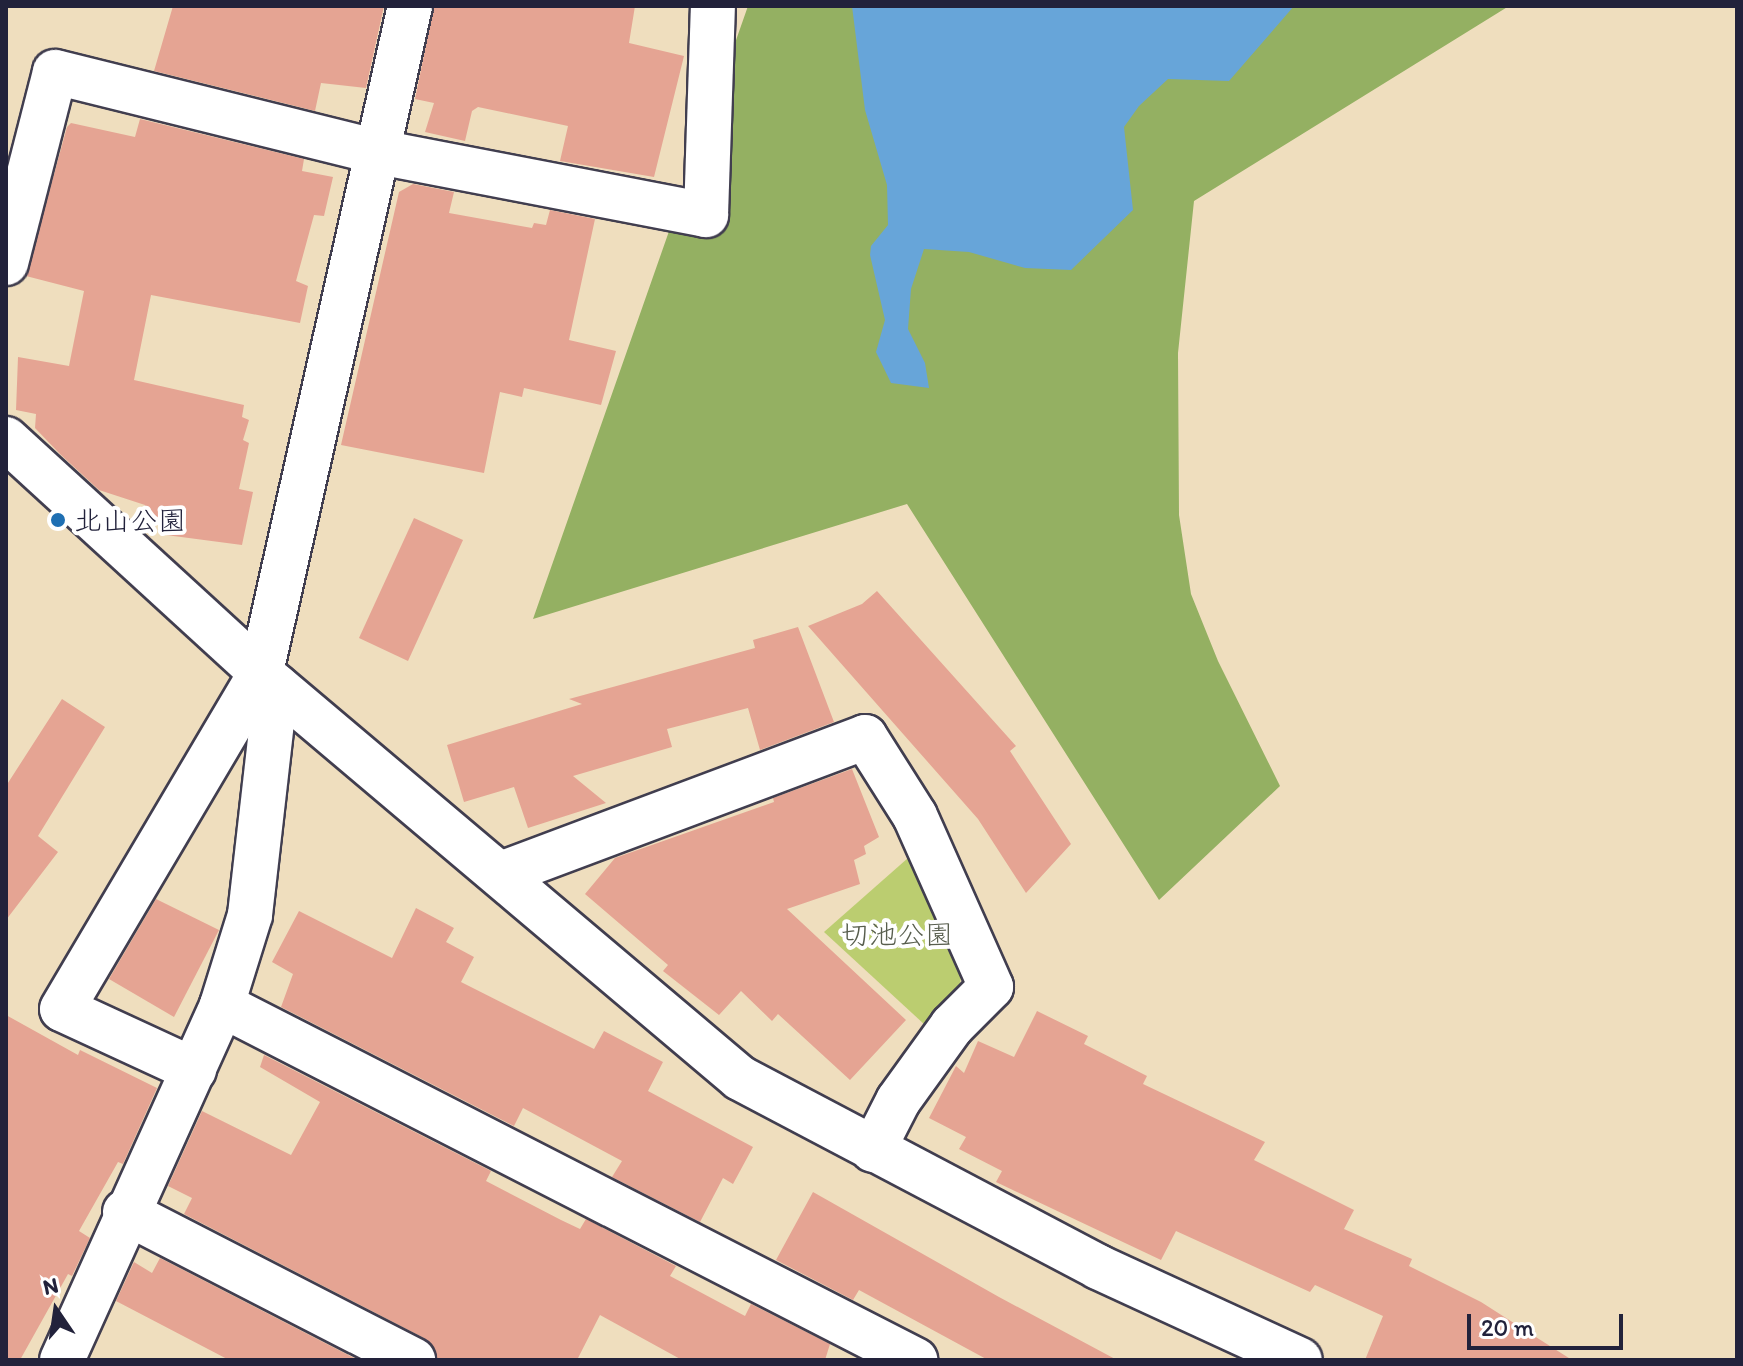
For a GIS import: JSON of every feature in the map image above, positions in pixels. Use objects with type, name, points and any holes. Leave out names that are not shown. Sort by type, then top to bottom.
[{"type":"street","points":[[62,1360],[125,1212],[222,1005],[250,915],[268,679],[410,6]]},
{"type":"street","points":[[6,263],[55,72],[379,152],[706,215],[713,6]]},
{"type":"street","points":[[6,439],[268,679],[740,1078],[1098,1267],[1300,1360]]},
{"type":"street","points":[[194,1070],[62,1009],[268,679]]},
{"type":"street","points":[[501,874],[865,737],[915,816],[991,987],[952,1026],[916,1076],[873,1150]]},
{"type":"street","points":[[222,1005],[915,1360]]},
{"type":"street","points":[[125,1212],[413,1360]]},
{"type":"green space","points":[[748,6],[1509,6],[1194,201],[1178,353],[1179,515],[1191,594],[1218,661],[1280,786],[1159,900],[907,504],[533,619]]},
{"type":"green space","name":"切池公園","points":[[908,858],[958,942],[963,960],[959,993],[925,1025],[824,932]]},
{"type":"water","points":[[852,6],[1294,6],[1229,81],[1168,79],[1139,106],[1124,127],[1133,210],[1071,270],[1025,268],[969,252],[924,249],[911,289],[908,329],[925,363],[929,388],[891,383],[876,352],[885,320],[870,255],[871,246],[888,225],[887,185],[865,110]]},
{"type":"building","points":[[173,6],[384,6],[366,88],[321,83],[315,111],[154,71]]},
{"type":"building","points":[[434,6],[635,6],[629,43],[684,56],[654,177],[560,161],[568,126],[478,107],[472,111],[465,141],[425,132],[434,103],[415,99]]},
{"type":"building","points":[[140,119],[304,159],[302,171],[333,177],[324,216],[314,215],[296,281],[308,286],[300,323],[151,295],[134,380],[244,405],[242,417],[249,420],[243,440],[249,443],[239,489],[253,492],[242,545],[166,535],[167,524],[142,519],[145,505],[99,490],[60,454],[35,428],[36,414],[16,410],[18,357],[69,366],[84,291],[26,276],[67,127],[71,123],[135,137]]},
{"type":"building","points":[[413,184],[454,192],[449,213],[532,228],[534,223],[546,225],[550,210],[595,219],[569,340],[616,351],[601,405],[524,388],[522,397],[500,392],[484,473],[341,445],[399,192]]},
{"type":"building","points":[[414,518],[463,540],[408,661],[359,638]]},
{"type":"building","points":[[877,591],[1016,746],[1010,751],[1071,844],[1026,893],[978,819],[808,626],[862,604]]},
{"type":"building","points":[[798,627],[834,722],[760,750],[748,708],[667,729],[672,747],[573,776],[606,803],[528,828],[514,787],[464,802],[447,745],[582,704],[569,699],[755,648],[753,640]]},
{"type":"building","points":[[62,699],[105,727],[38,836],[58,852],[6,920],[6,786]]},
{"type":"building","points":[[852,769],[879,837],[864,846],[866,854],[854,860],[860,884],[787,909],[906,1020],[850,1080],[778,1014],[772,1021],[741,991],[719,1015],[663,971],[668,965],[585,894],[615,858],[774,802],[773,798]]},
{"type":"building","points":[[156,899],[219,930],[174,1017],[109,979]]},
{"type":"building","points":[[416,908],[454,928],[446,942],[474,957],[461,982],[594,1049],[604,1031],[663,1062],[648,1091],[753,1147],[733,1184],[723,1178],[700,1222],[612,1177],[622,1161],[523,1108],[514,1126],[281,1007],[293,974],[272,962],[299,911],[392,958]]},
{"type":"building","points":[[1037,1011],[1088,1036],[1084,1044],[1147,1076],[1143,1084],[1265,1142],[1254,1160],[1354,1210],[1344,1229],[1412,1259],[1409,1266],[1481,1302],[1572,1360],[1365,1360],[1383,1316],[1315,1285],[1310,1292],[1176,1231],[1161,1260],[996,1182],[1002,1171],[959,1149],[966,1137],[929,1118],[956,1066],[964,1073],[978,1041],[1014,1057]]},
{"type":"building","points":[[6,1015],[78,1055],[80,1050],[157,1088],[123,1164],[118,1162],[79,1231],[90,1238],[72,1276],[68,1274],[20,1360],[6,1360]]},
{"type":"building","points":[[264,1055],[491,1171],[486,1181],[561,1220],[580,1229],[586,1219],[676,1266],[670,1276],[745,1316],[751,1304],[830,1344],[825,1360],[682,1360],[600,1315],[577,1360],[438,1360],[424,1338],[184,1214],[192,1198],[168,1186],[202,1111],[291,1155],[320,1102],[260,1067]]},
{"type":"building","points":[[813,1192],[1117,1360],[988,1360],[859,1290],[853,1300],[776,1260]]},
{"type":"building","points":[[160,1258],[358,1360],[229,1360],[116,1301],[134,1262],[152,1273]]},
{"type":"place","name":"北山公園","points":[[58,520]]}]
